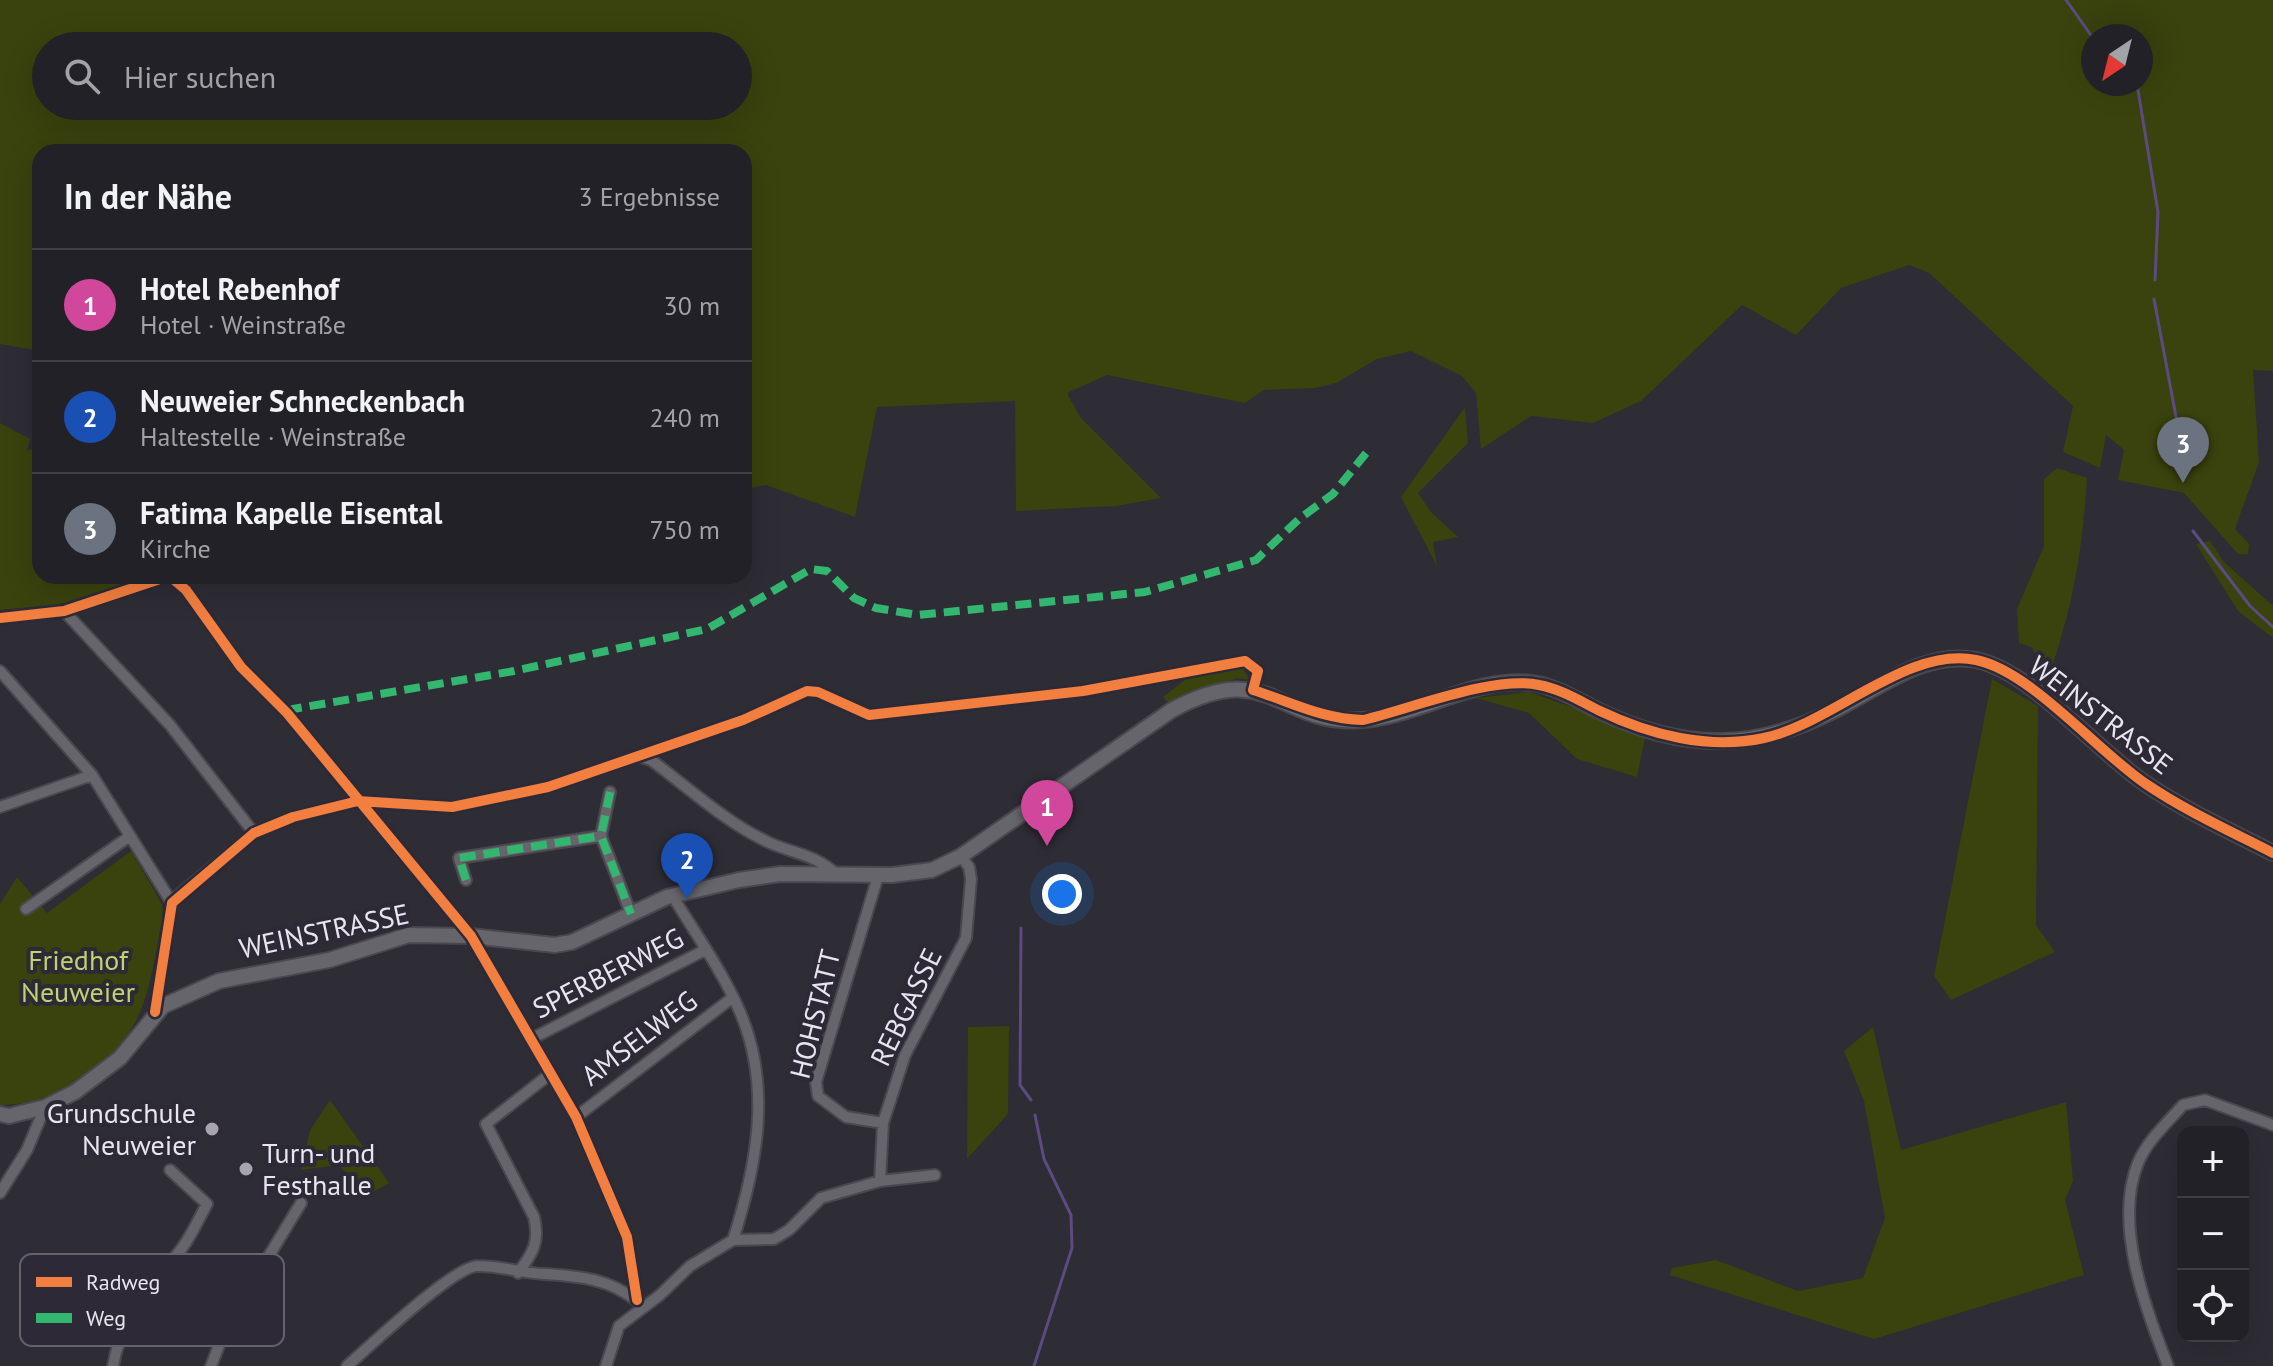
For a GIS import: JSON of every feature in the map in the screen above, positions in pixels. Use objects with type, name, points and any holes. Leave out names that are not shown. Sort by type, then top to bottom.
[{"type":"main road","name":"WEINSTRASSE","points":[[0,1114],[9,1116],[45,1107],[102,1074],[133,1045],[155,1012],[179,996],[219,981],[329,960],[409,935],[471,936],[555,945],[572,942],[672,895],[780,874],[878,876],[932,870],[961,856],[1172,710],[1216,690],[1253,690],[1321,716],[1363,720],[1497,685],[1538,684],[1641,728],[1679,738],[1721,741],[1764,738],[1805,724],[1906,671],[1953,658],[2000,667],[2026,684],[2109,758],[2147,785],[2273,853]]},
{"type":"street","points":[[1,620],[64,611],[145,584]]},
{"type":"street","points":[[179,584],[241,667],[287,713],[471,936],[533,1038],[576,1117],[627,1237],[639,1304]]},
{"type":"street","points":[[64,611],[170,725],[254,833]]},
{"type":"street","points":[[0,671],[92,775],[172,903]]},
{"type":"street","points":[[155,1012],[172,903],[254,833],[293,817],[358,801],[452,807],[548,787],[639,756],[651,760],[714,809],[769,842],[822,860],[837,875]]},
{"type":"street","points":[[0,807],[92,775]]},
{"type":"street","points":[[610,792],[601,836],[631,914]]},
{"type":"street","points":[[26,909],[130,836]]},
{"type":"street","points":[[466,880],[459,858],[601,836]]},
{"type":"street","name":"REBGASSE","points":[[880,1181],[883,1123],[905,1055],[966,938],[971,879],[969,867],[961,856]]},
{"type":"street","name":"HOHSTATT","points":[[878,876],[816,1082],[818,1096],[846,1117],[883,1123]]},
{"type":"street","points":[[672,895],[732,998],[755,1056],[759,1118],[752,1179],[733,1240]]},
{"type":"street","name":"SPERBERWEG","points":[[533,1038],[705,950]]},
{"type":"street","name":"AMSELWEG","points":[[576,1117],[732,998]]},
{"type":"street","points":[[518,1273],[534,1251],[538,1234],[534,1217],[486,1124],[550,1074]]},
{"type":"street","points":[[2168,1366],[2145,1307],[2133,1252],[2131,1192],[2138,1164],[2147,1147],[2183,1105],[2205,1100],[2273,1125]]},
{"type":"street","points":[[0,1193],[27,1150],[45,1107]]},
{"type":"street","points":[[170,1170],[207,1204],[177,1254]]},
{"type":"street","points":[[606,1366],[619,1326],[639,1304],[660,1295],[710,1251],[733,1240],[774,1239],[789,1230],[821,1198],[880,1181],[935,1175]]},
{"type":"street","points":[[270,1254],[301,1203]]},
{"type":"street","points":[[347,1366],[453,1276],[475,1265],[518,1273],[584,1276],[613,1286],[639,1304]]},
{"type":"street","points":[[113,1366],[116,1346]]},
{"type":"street","points":[[211,1366],[219,1346]]},
{"type":"green space","points":[[0,0],[2273,0],[2273,371],[2253,370],[2259,462],[2235,529],[2249,544],[2248,554],[2238,554],[2184,493],[2118,480],[2124,450],[2106,435],[2100,468],[2063,452],[2073,406],[1929,273],[1909,265],[1841,288],[1796,335],[1742,305],[1641,401],[1593,423],[1531,416],[1481,449],[1476,393],[1462,376],[1411,351],[1377,359],[1336,383],[1316,388],[1264,390],[1245,403],[1107,375],[1067,393],[1080,417],[1161,498],[1116,506],[1016,511],[1015,401],[877,407],[855,517],[766,485],[752,488],[752,144],[32,144],[32,350],[0,344]]},
{"type":"green space","points":[[1465,407],[1468,443],[1418,493],[1431,512],[1458,537],[1433,542],[1437,566],[1401,497]]},
{"type":"green space","points":[[0,423],[30,439],[27,450],[32,450],[32,584],[122,584],[58,605],[0,610]]},
{"type":"green space","points":[[2057,468],[2087,478],[2076,577],[2050,673],[2031,647],[2019,643],[2017,609],[2044,546],[2044,479]]},
{"type":"green space","points":[[2210,541],[2224,562],[2273,606],[2273,638],[2238,611],[2196,544]]},
{"type":"green space","points":[[1242,667],[1250,680],[1237,678],[1170,704],[1163,697],[1196,671],[1211,673]]},
{"type":"green space","points":[[1992,679],[2038,706],[2036,925],[2055,952],[1951,1000],[1934,976]]},
{"type":"green space","points":[[1529,692],[1646,733],[1637,777],[1577,759],[1529,713],[1476,698]]},
{"type":"green space","name":"Friedhof Neuweier","points":[[131,851],[162,904],[163,917],[147,992],[135,1023],[106,1060],[66,1088],[22,1103],[0,1105],[0,904],[17,877],[47,913]]},
{"type":"green space","points":[[1009,1026],[1008,1114],[967,1159],[968,1027]]},
{"type":"green space","points":[[1873,1027],[1901,1150],[2066,1102],[2073,1181],[2065,1200],[2084,1275],[1874,1339],[1670,1275],[1672,1268],[1716,1260],[1798,1291],[1863,1278],[1885,1218],[1864,1101],[1844,1051]]},
{"type":"green space","points":[[330,1100],[389,1183],[366,1196],[339,1165],[301,1170],[310,1130]]},
{"type":"waterway","points":[[2066,0],[2083,24]]},
{"type":"waterway","points":[[2139,96],[2158,212],[2155,280]]},
{"type":"waterway","points":[[2154,299],[2177,422]]},
{"type":"waterway","points":[[2193,531],[2250,606],[2273,627]]},
{"type":"waterway","points":[[1021,928],[1020,1085],[1031,1100]]},
{"type":"waterway","points":[[1034,1366],[1072,1248],[1071,1215],[1044,1159],[1035,1115]]},
{"type":"marked path","points":[[287,713],[293,709],[514,671],[707,629],[811,569],[827,571],[854,598],[876,608],[918,615],[1145,592],[1256,560],[1299,519],[1333,494],[1367,452]]},
{"type":"marked path","points":[[610,792],[601,836],[631,914]]},
{"type":"marked path","points":[[466,880],[459,858],[601,836]]},
{"type":"cycle path","points":[[0,618],[64,611],[145,584]]},
{"type":"cycle path","points":[[179,584],[241,667],[287,713],[471,936],[576,1117],[627,1237],[637,1300]]},
{"type":"cycle path","points":[[155,1012],[172,903],[254,833],[293,817],[358,801],[452,807],[548,787],[743,720],[807,691],[818,692],[869,715],[1083,691],[1245,661],[1258,671],[1253,690],[1334,717],[1363,720],[1476,689],[1520,683],[1555,689],[1619,720],[1659,733],[1722,742],[1764,738],[1790,730],[1923,664],[1950,659],[1976,660],[1997,667],[2041,695],[2146,784],[2192,812],[2273,853]]},
{"type":"place","name":"Fatima Kapelle Eisental","points":[[2183,483]]},
{"type":"place","name":"Hotel Rebenhof","points":[[1047,846]]},
{"type":"place","name":"Neuweier Schneckenbach","points":[[687,899]]},
{"type":"place","name":"Grundschule Neuweier","points":[[212,1129]]},
{"type":"place","name":"Turn- und Festhalle","points":[[246,1169]]}]
